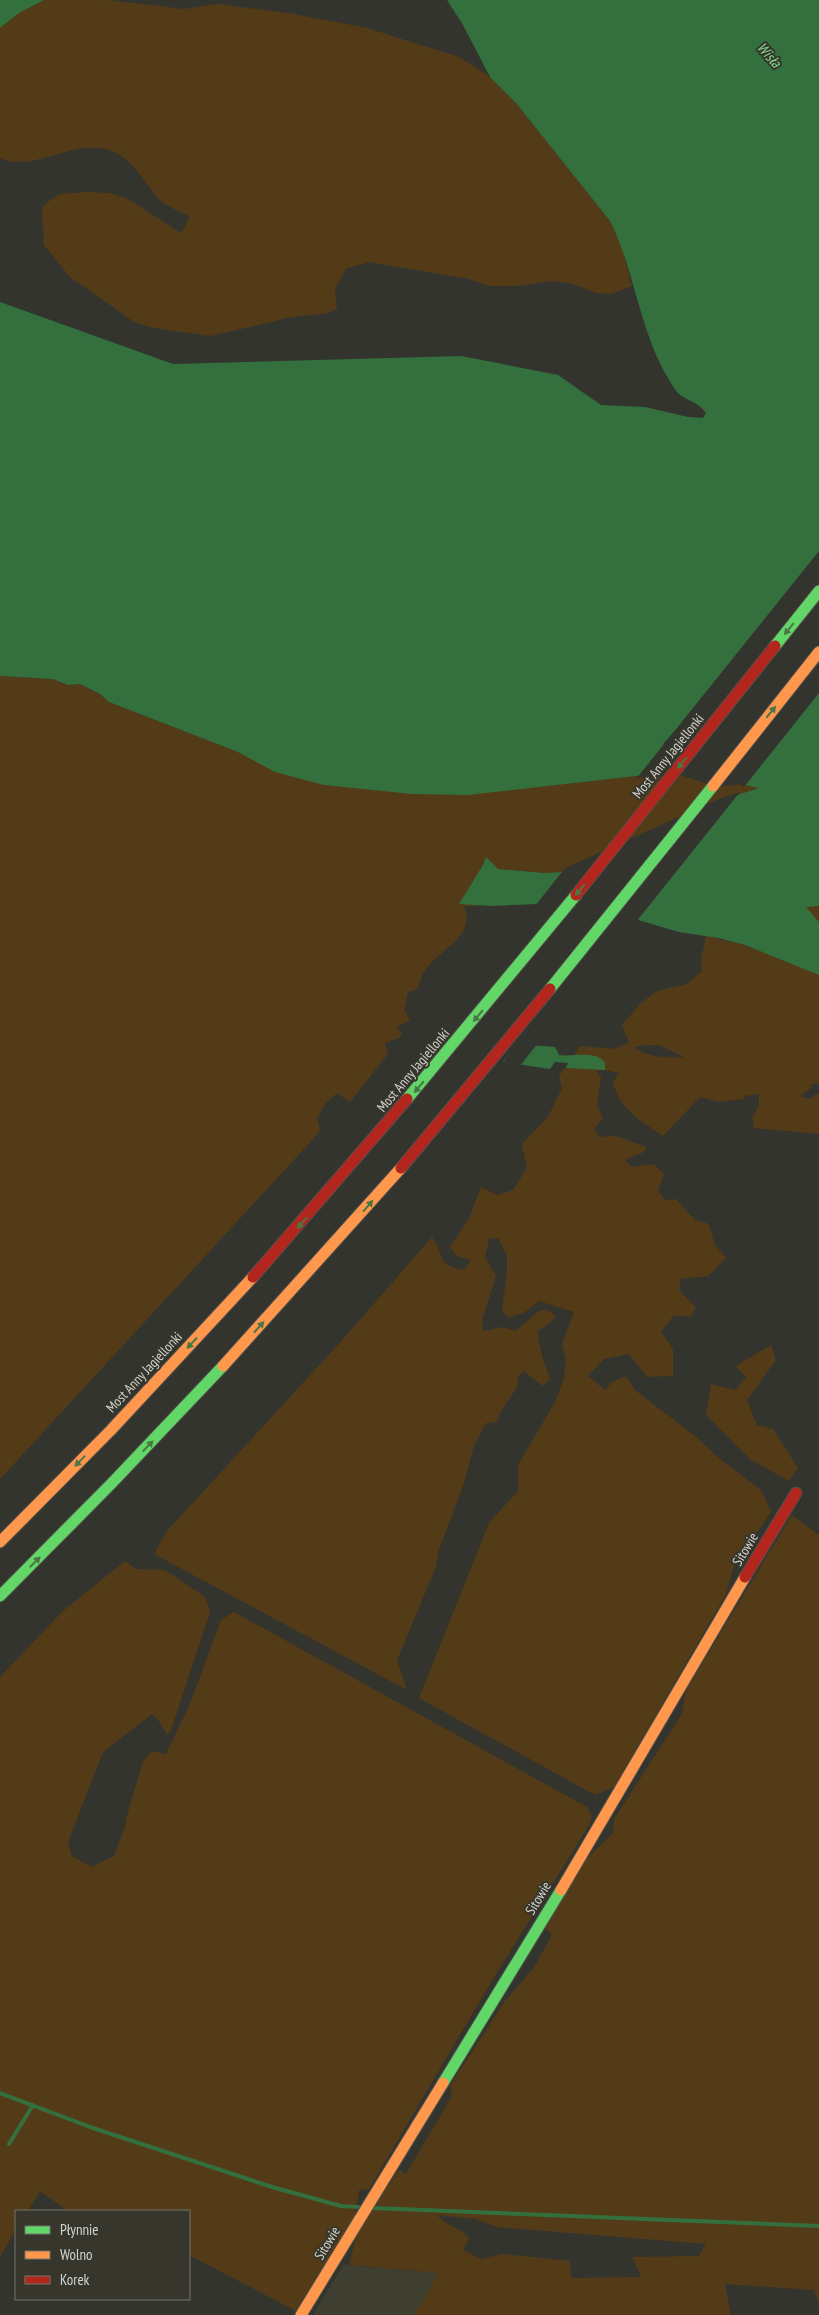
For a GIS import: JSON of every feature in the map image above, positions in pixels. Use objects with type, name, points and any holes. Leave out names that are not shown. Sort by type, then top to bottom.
[{"type":"main road","name":"Most Anny Jagiellonki","points":[[0,1542],[145,1394],[274,1254],[385,1127],[495,995],[819,591]]},
{"type":"main road","points":[[0,1596],[170,1423],[366,1208],[532,1010],[819,652]]},
{"type":"main road","name":"Sitowie","points":[[301,2315],[610,1809],[677,1691],[796,1493]]},
{"type":"shaded area","points":[[44,0],[107,0],[184,9],[217,4],[288,13],[367,28],[459,57],[490,77],[516,103],[610,221],[620,241],[632,286],[611,294],[596,293],[573,284],[554,281],[516,286],[489,286],[469,279],[369,262],[346,269],[335,289],[337,309],[328,313],[292,317],[211,336],[154,328],[134,322],[70,277],[44,245],[42,210],[45,204],[59,194],[109,193],[128,199],[181,233],[190,217],[160,200],[131,164],[117,153],[109,150],[82,148],[27,161],[13,161],[0,158],[0,28],[19,13]]},
{"type":"shaded area","points":[[0,676],[53,679],[68,685],[79,684],[100,694],[109,702],[238,752],[304,767],[671,772],[716,787],[744,784],[819,798],[561,872],[545,873],[498,869],[478,906],[464,906],[467,917],[461,935],[430,964],[416,990],[408,992],[404,1010],[410,1020],[397,1027],[402,1034],[399,1038],[385,1043],[388,1054],[350,1102],[337,1093],[326,1103],[317,1118],[320,1131],[314,1138],[0,1479]]},
{"type":"shaded area","points":[[819,905],[819,1083],[811,1085],[811,1088],[800,1096],[809,1099],[819,1093],[819,1134],[754,1128],[752,1117],[759,1106],[759,1094],[744,1096],[744,1099],[719,1102],[700,1097],[663,1136],[632,1114],[621,1100],[613,1082],[619,1073],[605,1070],[596,1071],[601,1077],[597,1105],[603,1118],[594,1129],[599,1137],[616,1136],[646,1147],[644,1152],[625,1160],[632,1167],[654,1164],[664,1174],[658,1190],[665,1200],[676,1199],[695,1220],[709,1224],[715,1245],[726,1258],[708,1276],[681,1279],[679,1290],[696,1308],[690,1317],[674,1315],[661,1332],[673,1349],[673,1376],[647,1377],[629,1354],[604,1359],[588,1376],[605,1390],[612,1382],[626,1376],[635,1390],[762,1491],[771,1512],[734,1566],[726,1594],[614,1787],[595,1795],[419,1698],[489,1523],[518,1491],[518,1465],[555,1402],[564,1378],[566,1360],[562,1344],[574,1312],[539,1301],[525,1312],[508,1318],[502,1309],[507,1274],[507,1256],[498,1238],[489,1239],[485,1257],[496,1276],[482,1320],[483,1331],[503,1327],[515,1331],[539,1311],[547,1310],[556,1316],[550,1323],[537,1331],[542,1356],[550,1379],[543,1386],[524,1371],[518,1377],[516,1389],[502,1410],[497,1422],[486,1423],[474,1446],[464,1483],[439,1550],[436,1567],[397,1660],[407,1690],[154,1554],[167,1531],[345,1337],[432,1237],[445,1263],[464,1270],[471,1260],[457,1256],[450,1247],[469,1219],[481,1187],[497,1195],[513,1190],[527,1168],[522,1144],[548,1117],[562,1088],[559,1076],[580,1046],[615,1049],[629,1042],[622,1025],[641,1003],[657,991],[687,984],[702,971],[701,959],[706,936],[745,945],[797,966],[763,915]],"holes":[[[659,1045],[684,1057],[651,1055],[634,1047]]]},
{"type":"shaded area","points":[[771,1345],[776,1360],[747,1400],[757,1425],[773,1429],[798,1468],[789,1481],[751,1460],[706,1415],[711,1384],[735,1390],[746,1377],[736,1366]]},
{"type":"shaded area","points":[[792,1515],[819,1535],[819,2304],[814,2290],[725,2284],[731,2315],[414,2315],[439,2273],[349,2265],[358,2229],[399,2170],[406,2174],[452,2096],[450,2086],[505,2001],[533,1969],[552,1935],[543,1925],[588,1857],[613,1833],[614,1819],[682,1714],[686,1690]],"holes":[[[437,2215],[476,2219],[497,2227],[706,2244],[699,2256],[632,2257],[641,2277],[571,2278],[570,2261],[502,2254],[481,2259],[463,2250],[469,2238],[461,2231],[444,2222]]]},
{"type":"shaded area","points":[[125,1561],[136,1569],[165,1570],[205,1597],[210,1612],[171,1730],[167,1735],[159,1721],[152,1714],[103,1752],[68,1842],[72,1856],[91,1867],[114,1856],[125,1827],[143,1761],[152,1751],[166,1754],[189,1706],[221,1620],[234,1612],[587,1807],[592,1816],[590,1824],[496,1974],[369,2189],[359,2190],[355,2215],[296,2311],[190,2256],[190,2210],[67,2210],[40,2191],[29,2210],[15,2210],[15,2231],[0,2257],[0,1677],[63,1611]]},
{"type":"shaded area","points":[[343,2265],[440,2273],[414,2315],[313,2315]]},
{"type":"water","points":[[0,0],[44,0],[19,13],[0,28]]},
{"type":"water","name":"Wisła","points":[[447,0],[819,0],[819,906],[806,907],[819,922],[819,975],[745,945],[718,938],[679,932],[638,920],[537,904],[493,906],[459,904],[486,857],[498,869],[545,873],[561,872],[722,800],[759,788],[745,785],[673,733],[663,744],[671,772],[468,795],[412,794],[324,785],[275,772],[238,752],[109,702],[100,694],[80,684],[68,685],[53,679],[0,676],[0,302],[173,364],[461,356],[558,375],[601,405],[645,407],[688,417],[703,418],[706,413],[703,409],[678,393],[658,359],[643,320],[626,260],[610,221],[516,103],[490,77],[463,25]]},
{"type":"water","points":[[516,1044],[555,1047],[559,1055],[590,1055],[601,1059],[605,1063],[605,1070],[566,1068],[568,1063],[555,1062],[550,1069],[503,1062]]},
{"type":"pier","points":[[819,551],[819,693],[744,787],[673,737],[666,745],[673,772],[671,775],[636,779]]},
{"type":"pier","points":[[740,792],[636,922],[535,906],[565,868],[721,798]]},
{"type":"pier","points":[[516,1042],[538,1043],[519,1067],[502,1065]]},
{"type":"waterway","points":[[0,2093],[93,2128],[272,2187],[341,2206],[359,2207]]},
{"type":"waterway","points":[[9,2144],[33,2105]]},
{"type":"waterway","points":[[374,2208],[819,2226]]},
{"type":"traffic: fast","points":[[775,646],[819,591]]},
{"type":"traffic: fast","points":[[550,989],[713,786]]},
{"type":"traffic: fast","points":[[407,1099],[576,895]]},
{"type":"traffic: fast","points":[[0,1596],[111,1484],[223,1366]]},
{"type":"traffic: fast","points":[[443,2083],[561,1890]]},
{"type":"traffic: slow","points":[[713,786],[819,652]]},
{"type":"traffic: slow","points":[[223,1366],[401,1168]]},
{"type":"traffic: slow","points":[[0,1542],[111,1430],[253,1277]]},
{"type":"traffic: slow","points":[[561,1890],[745,1577]]},
{"type":"traffic: slow","points":[[301,2315],[443,2083]]},
{"type":"traffic: jam","points":[[576,895],[775,646]]},
{"type":"traffic: jam","points":[[401,1168],[550,989]]},
{"type":"traffic: jam","points":[[253,1277],[407,1099]]},
{"type":"traffic: jam","points":[[745,1577],[796,1493]]}]
